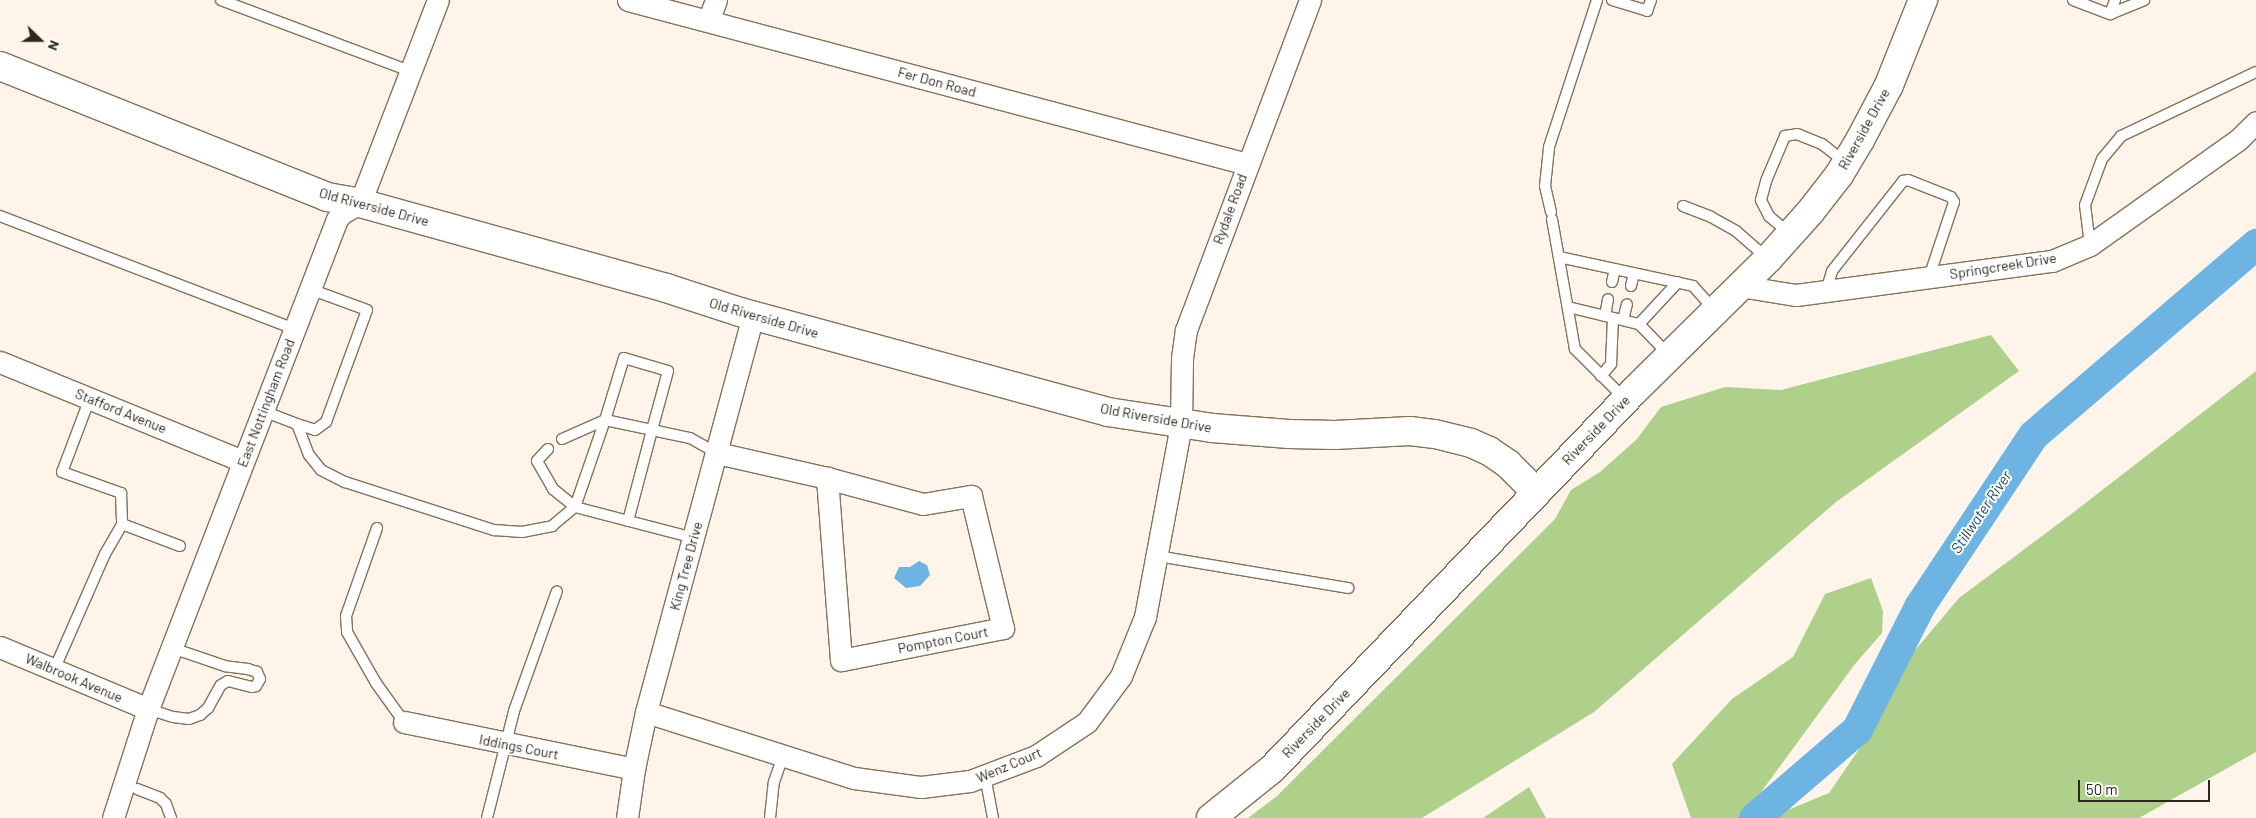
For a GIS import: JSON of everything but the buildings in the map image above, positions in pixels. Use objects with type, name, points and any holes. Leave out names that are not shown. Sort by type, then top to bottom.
[{"type":"street","points":[[360,203],[438,0]]},
{"type":"street","name":"Fer Don Road","points":[[628,0],[1247,164]]},
{"type":"street","points":[[708,21],[716,0]]},
{"type":"street","name":"Rydale Road","points":[[1181,424],[1182,358],[1186,330],[1310,0]]},
{"type":"street","name":"Riverside Drive","points":[[1211,818],[1272,769],[1625,400],[1768,259],[1790,234],[1846,163],[1889,85],[1923,0]]},
{"type":"street","name":"Old Riverside Drive","points":[[0,66],[327,197],[360,203],[666,288],[753,316],[1108,412],[1181,424],[1289,434],[1335,435],[1410,431],[1435,434],[1471,443],[1489,451],[1508,464],[1536,492]]},
{"type":"street","name":"Springcreek Drive","points":[[1740,286],[1796,295],[2052,261],[2090,245],[2238,140],[2256,122]]},
{"type":"street","name":"East Nottingham Road","points":[[113,818],[148,709],[337,219],[342,213],[360,203]]},
{"type":"street","name":"King Tree Drive","points":[[627,818],[634,769],[646,712],[753,316]]},
{"type":"street","name":"Stafford Avenue","points":[[0,362],[243,461]]},
{"type":"street","name":"Wenz Court","points":[[646,712],[854,778],[921,787],[970,781],[1036,756],[1087,722],[1121,676],[1146,617],[1181,424]]},
{"type":"street","name":"Pompton Court","points":[[717,453],[826,478],[923,504],[971,496],[1003,628],[841,660],[826,478]]},
{"type":"street","name":"Walbrook Avenue","points":[[0,647],[148,709]]},
{"type":"street","name":"Iddings Court","points":[[404,722],[634,769]]},
{"type":"lane","points":[[221,0],[410,71]]},
{"type":"lane","points":[[1597,0],[1549,147],[1545,186],[1576,349],[1625,400]]},
{"type":"lane","points":[[1612,0],[1647,11],[1651,0]]},
{"type":"lane","points":[[2073,0],[2110,14],[2144,0]]},
{"type":"lane","points":[[2110,14],[2115,0]]},
{"type":"lane","points":[[2090,245],[2085,205],[2102,159],[2121,136],[2256,72]]},
{"type":"lane","points":[[1790,234],[1769,216],[1761,200],[1766,181],[1785,136],[1797,134],[1822,144],[1846,163]]},
{"type":"lane","points":[[1826,291],[1832,271],[1899,184],[1908,180],[1951,197],[1954,202],[1929,277]]},
{"type":"lane","points":[[1683,206],[1711,216],[1736,231],[1768,259]]},
{"type":"lane","points":[[0,216],[295,329]]},
{"type":"lane","points":[[1559,257],[1693,286],[1715,310]]},
{"type":"lane","points":[[1612,282],[1615,269]]},
{"type":"lane","points":[[1631,286],[1634,273]]},
{"type":"lane","points":[[1639,324],[1678,282]]},
{"type":"lane","points":[[263,412],[314,430],[326,422],[368,310],[310,290]]},
{"type":"lane","points":[[1601,376],[1612,364],[1614,318],[1608,299]]},
{"type":"lane","points":[[1614,318],[1627,304]]},
{"type":"lane","points":[[1568,307],[1639,324],[1669,355]]},
{"type":"lane","points":[[297,424],[309,455],[320,470],[345,482],[494,530],[522,532],[552,526],[575,507],[624,358],[668,371],[628,520]]},
{"type":"lane","points":[[54,670],[105,554],[122,524],[121,493],[62,472],[90,398]]},
{"type":"lane","points":[[562,439],[605,420],[690,438],[717,453]]},
{"type":"lane","points":[[548,449],[537,461],[553,489],[575,507],[694,538]]},
{"type":"lane","points":[[122,524],[180,546]]},
{"type":"lane","points":[[377,528],[346,616],[348,632],[376,683],[404,722]]},
{"type":"lane","points":[[1157,556],[1348,588]]},
{"type":"lane","points":[[487,818],[505,744],[557,591]]},
{"type":"lane","points":[[148,709],[173,717],[189,719],[200,715],[208,708],[221,685],[228,681],[252,687],[256,686],[260,679],[257,672],[225,666],[172,648]]},
{"type":"lane","points":[[770,818],[774,782],[783,756]]},
{"type":"lane","points":[[985,776],[993,818]]},
{"type":"lane","points":[[137,789],[160,798],[166,804],[171,818]]},
{"type":"green space","points":[[1991,335],[2019,371],[1836,502],[1594,712],[1422,818],[1248,818],[1277,796],[1555,519],[1571,490],[1600,472],[1636,440],[1661,407],[1725,387],[1781,390]]},
{"type":"green space","points":[[2256,371],[2256,752],[2139,818],[1768,818],[1829,793],[1881,717],[1906,661],[1959,598]]},
{"type":"green space","points":[[1871,578],[1883,611],[1882,633],[1855,664],[1742,818],[1691,818],[1672,764],[1732,699],[1793,657],[1825,594]]},
{"type":"green space","points":[[1529,787],[1546,818],[1483,818]]},
{"type":"water","points":[[919,561],[927,565],[930,575],[920,586],[906,588],[894,578],[899,567],[910,567]]},
{"type":"waterway","name":"Stillwater River","points":[[1754,818],[1857,729],[1920,605],[2033,435],[2256,244]]}]
